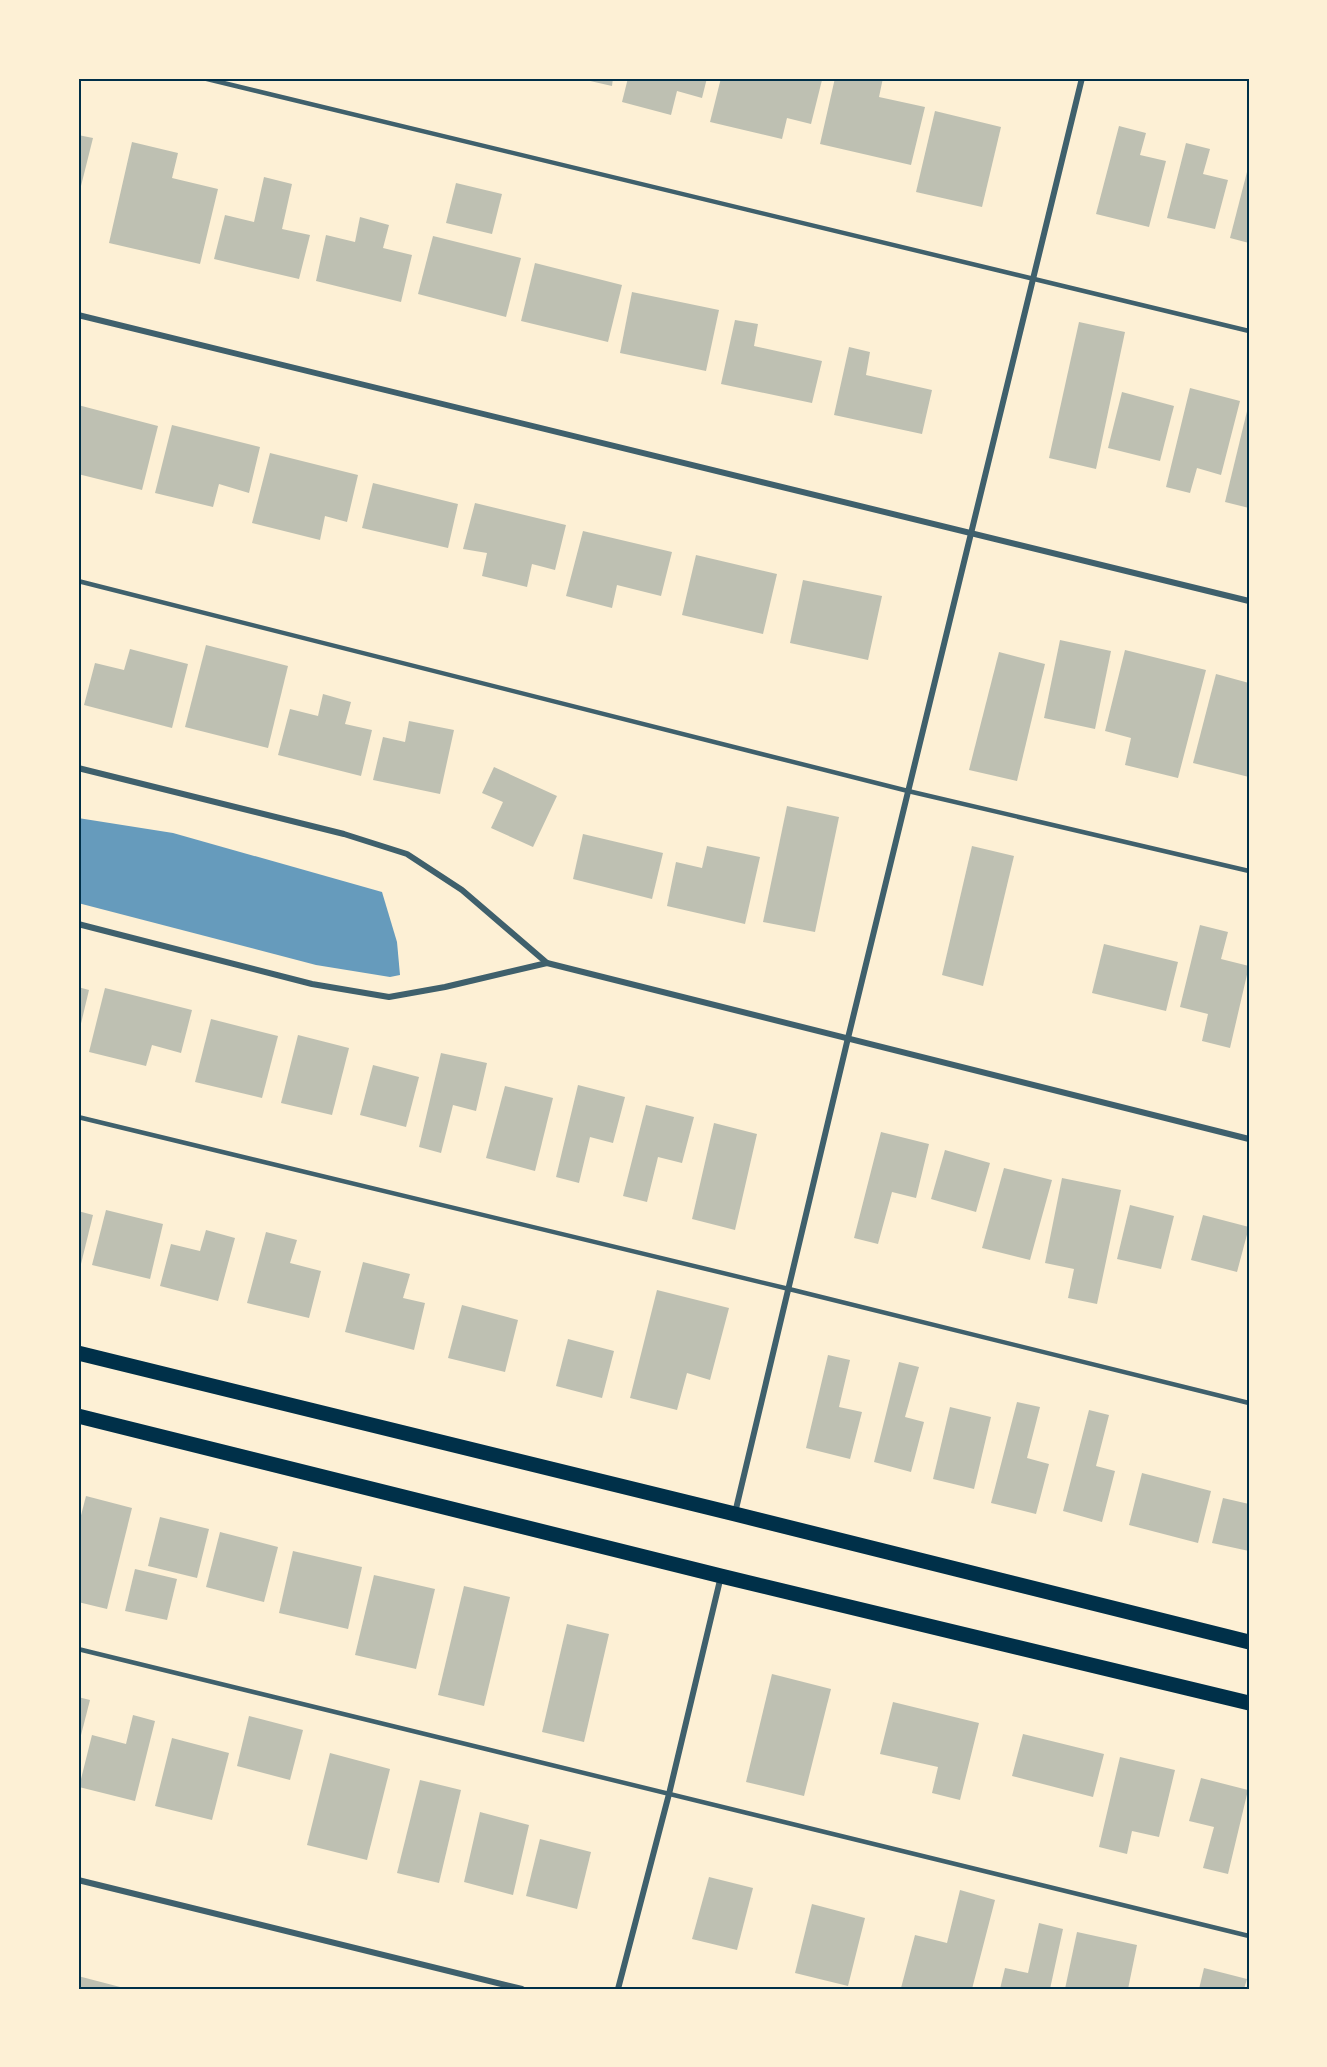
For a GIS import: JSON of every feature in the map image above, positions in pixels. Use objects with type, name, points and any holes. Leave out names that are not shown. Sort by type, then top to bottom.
[{"type":"main road","points":[[78,1353],[1249,1642]]},
{"type":"main road","points":[[78,1416],[721,1576],[1249,1703]]},
{"type":"street","points":[[735,1514],[848,1038],[1082,78]]},
{"type":"street","points":[[78,315],[1249,601]]},
{"type":"street","points":[[78,768],[344,834],[406,854],[462,890],[547,963],[1249,1138]]},
{"type":"street","points":[[78,924],[312,984],[389,997],[446,987],[547,963]]},
{"type":"street","points":[[618,1989],[669,1794],[721,1576]]},
{"type":"street","points":[[78,1880],[522,1989]]},
{"type":"lane","points":[[203,78],[1249,331]]},
{"type":"lane","points":[[78,581],[908,791],[1249,871]]},
{"type":"lane","points":[[78,1117],[1249,1403]]},
{"type":"lane","points":[[78,1649],[1249,1936]]},
{"type":"water","points":[[78,818],[173,833],[382,892],[397,942],[400,975],[390,977],[316,965],[78,903]]},
{"type":"building","points":[[577,78],[613,78],[612,86]]},
{"type":"building","points":[[628,78],[707,78],[702,98],[677,91],[671,115],[622,102]]},
{"type":"building","points":[[721,78],[813,78],[822,80],[811,124],[787,118],[782,139],[710,122]]},
{"type":"building","points":[[835,78],[883,78],[879,97],[925,107],[911,165],[820,144]]},
{"type":"building","points":[[935,111],[1001,127],[982,207],[916,192]]},
{"type":"building","points":[[1119,126],[1146,133],[1140,155],[1166,161],[1149,227],[1096,214]]},
{"type":"building","points":[[78,135],[93,138],[79,194],[78,194]]},
{"type":"building","points":[[132,142],[178,153],[172,178],[218,189],[200,264],[109,243]]},
{"type":"building","points":[[1186,143],[1210,149],[1203,174],[1228,180],[1215,229],[1167,218]]},
{"type":"building","points":[[1249,168],[1249,243],[1230,238]]},
{"type":"building","points":[[264,177],[292,184],[282,229],[310,235],[299,279],[214,259],[225,215],[254,222]]},
{"type":"building","points":[[456,183],[502,194],[492,234],[446,223]]},
{"type":"building","points":[[360,217],[389,225],[383,248],[412,255],[401,302],[316,281],[326,235],[355,242]]},
{"type":"building","points":[[433,236],[521,258],[506,317],[418,294]]},
{"type":"building","points":[[535,263],[622,285],[608,342],[521,321]]},
{"type":"building","points":[[632,292],[719,310],[706,371],[620,353]]},
{"type":"building","points":[[735,320],[758,324],[754,346],[822,361],[812,403],[721,384]]},
{"type":"building","points":[[1079,322],[1125,332],[1096,469],[1049,458]]},
{"type":"building","points":[[849,347],[870,352],[866,375],[932,390],[922,434],[834,415]]},
{"type":"building","points":[[1190,388],[1240,401],[1221,475],[1197,468],[1190,493],[1166,487]]},
{"type":"building","points":[[1122,392],[1174,406],[1160,461],[1108,448]]},
{"type":"building","points":[[78,405],[158,426],[142,490],[78,474]]},
{"type":"building","points":[[1249,407],[1249,508],[1225,502]]},
{"type":"building","points":[[172,425],[260,447],[249,493],[219,484],[213,507],[155,493]]},
{"type":"building","points":[[270,453],[358,475],[347,522],[325,516],[320,540],[252,523]]},
{"type":"building","points":[[373,483],[458,504],[448,548],[362,528]]},
{"type":"building","points":[[475,503],[566,525],[555,570],[532,564],[527,587],[482,576],[487,553],[463,549]]},
{"type":"building","points":[[583,531],[672,552],[661,596],[617,585],[612,608],[566,596]]},
{"type":"building","points":[[696,555],[777,574],[763,634],[682,615]]},
{"type":"building","points":[[803,580],[882,596],[868,660],[790,643]]},
{"type":"building","points":[[1060,640],[1111,651],[1095,729],[1044,718]]},
{"type":"building","points":[[206,645],[288,666],[268,748],[185,727]]},
{"type":"building","points":[[130,649],[188,664],[172,728],[84,705],[95,663],[124,670]]},
{"type":"building","points":[[1125,650],[1206,670],[1178,778],[1125,765],[1131,738],[1105,731]]},
{"type":"building","points":[[999,652],[1045,664],[1017,781],[969,770]]},
{"type":"building","points":[[1216,674],[1249,683],[1249,777],[1193,763]]},
{"type":"building","points":[[323,694],[351,702],[345,724],[372,730],[361,776],[278,755],[290,709],[318,716]]},
{"type":"building","points":[[409,721],[454,730],[440,794],[373,780],[383,737],[405,742]]},
{"type":"building","points":[[494,767],[557,796],[533,847],[491,828],[503,802],[482,793]]},
{"type":"building","points":[[787,806],[839,817],[815,932],[763,922]]},
{"type":"building","points":[[583,834],[663,853],[652,899],[573,879]]},
{"type":"building","points":[[707,846],[760,857],[745,924],[667,906],[676,862],[702,868]]},
{"type":"building","points":[[972,846],[1014,856],[983,986],[942,975]]},
{"type":"building","points":[[1200,925],[1228,932],[1221,959],[1249,966],[1230,1048],[1202,1041],[1208,1014],[1180,1007]]},
{"type":"building","points":[[1104,944],[1178,962],[1166,1011],[1092,993]]},
{"type":"building","points":[[78,987],[89,990],[79,1032],[78,1032]]},
{"type":"building","points":[[105,988],[192,1010],[181,1053],[152,1045],[146,1066],[89,1052]]},
{"type":"building","points":[[211,1019],[278,1036],[262,1098],[195,1082]]},
{"type":"building","points":[[298,1035],[349,1048],[332,1115],[281,1103]]},
{"type":"building","points":[[441,1053],[487,1063],[476,1111],[453,1105],[441,1153],[419,1147]]},
{"type":"building","points":[[373,1065],[419,1077],[406,1127],[360,1115]]},
{"type":"building","points":[[578,1085],[625,1097],[613,1143],[590,1137],[579,1183],[556,1177]]},
{"type":"building","points":[[505,1086],[553,1098],[535,1171],[486,1158]]},
{"type":"building","points":[[646,1105],[694,1117],[682,1163],[658,1157],[647,1202],[623,1196]]},
{"type":"building","points":[[714,1123],[757,1134],[735,1230],[692,1219]]},
{"type":"building","points":[[881,1132],[929,1144],[916,1198],[892,1192],[878,1244],[854,1238]]},
{"type":"building","points":[[945,1150],[990,1163],[976,1212],[931,1199]]},
{"type":"building","points":[[1004,1168],[1052,1180],[1030,1260],[982,1248]]},
{"type":"building","points":[[1062,1178],[1121,1190],[1097,1304],[1068,1298],[1074,1269],[1045,1263]]},
{"type":"building","points":[[1130,1205],[1174,1216],[1161,1269],[1117,1259]]},
{"type":"building","points":[[106,1210],[163,1224],[150,1279],[92,1265]]},
{"type":"building","points":[[78,1211],[93,1215],[81,1264],[78,1263]]},
{"type":"building","points":[[1203,1215],[1249,1227],[1237,1272],[1191,1260]]},
{"type":"building","points":[[206,1230],[235,1238],[218,1301],[160,1286],[171,1244],[200,1251]]},
{"type":"building","points":[[266,1232],[297,1240],[290,1263],[321,1271],[309,1318],[247,1303]]},
{"type":"building","points":[[363,1262],[410,1274],[403,1298],[425,1303],[414,1350],[345,1332]]},
{"type":"building","points":[[657,1290],[729,1308],[710,1380],[687,1373],[677,1410],[630,1398]]},
{"type":"building","points":[[462,1305],[518,1320],[505,1372],[448,1358]]},
{"type":"building","points":[[568,1339],[614,1351],[602,1398],[556,1386]]},
{"type":"building","points":[[828,1355],[850,1360],[839,1407],[862,1412],[850,1459],[806,1448]]},
{"type":"building","points":[[899,1362],[919,1367],[905,1417],[924,1422],[911,1472],[874,1462]]},
{"type":"building","points":[[1017,1402],[1040,1407],[1027,1458],[1049,1464],[1036,1514],[991,1503]]},
{"type":"building","points":[[950,1407],[991,1417],[974,1489],[933,1479]]},
{"type":"building","points":[[1089,1410],[1109,1415],[1096,1466],[1115,1471],[1102,1522],[1063,1511]]},
{"type":"building","points":[[1142,1473],[1211,1491],[1198,1543],[1129,1525]]},
{"type":"building","points":[[86,1496],[132,1508],[107,1609],[78,1602],[78,1527]]},
{"type":"building","points":[[1223,1498],[1249,1504],[1249,1551],[1212,1543]]},
{"type":"building","points":[[160,1517],[209,1529],[197,1578],[148,1566]]},
{"type":"building","points":[[220,1532],[278,1547],[264,1602],[206,1587]]},
{"type":"building","points":[[293,1551],[362,1567],[348,1629],[279,1613]]},
{"type":"building","points":[[135,1569],[177,1579],[167,1620],[125,1611]]},
{"type":"building","points":[[374,1575],[435,1589],[416,1669],[355,1655]]},
{"type":"building","points":[[464,1586],[510,1597],[484,1706],[438,1695]]},
{"type":"building","points":[[567,1624],[609,1634],[584,1742],[542,1732]]},
{"type":"building","points":[[772,1674],[831,1689],[804,1796],[746,1782]]},
{"type":"building","points":[[78,1697],[90,1700],[79,1743],[78,1743]]},
{"type":"building","points":[[893,1702],[979,1723],[960,1800],[932,1793],[938,1767],[880,1754]]},
{"type":"building","points":[[133,1715],[155,1721],[135,1801],[79,1787],[92,1735],[126,1744]]},
{"type":"building","points":[[249,1716],[303,1730],[290,1780],[237,1766]]},
{"type":"building","points":[[1023,1734],[1104,1754],[1093,1797],[1012,1776]]},
{"type":"building","points":[[172,1738],[229,1753],[212,1820],[155,1806]]},
{"type":"building","points":[[330,1753],[390,1769],[367,1860],[307,1845]]},
{"type":"building","points":[[1120,1757],[1175,1770],[1159,1837],[1132,1831],[1127,1854],[1099,1847]]},
{"type":"building","points":[[1201,1778],[1248,1790],[1228,1874],[1203,1868],[1214,1827],[1189,1821]]},
{"type":"building","points":[[420,1780],[461,1790],[439,1883],[397,1873]]},
{"type":"building","points":[[480,1812],[529,1825],[513,1895],[464,1882]]},
{"type":"building","points":[[540,1839],[591,1852],[577,1909],[526,1896]]},
{"type":"building","points":[[709,1877],[753,1888],[737,1950],[692,1939]]},
{"type":"building","points":[[960,1890],[995,1900],[972,1989],[901,1988],[915,1935],[947,1943]]},
{"type":"building","points":[[812,1904],[865,1918],[848,1986],[795,1973]]},
{"type":"building","points":[[1039,1923],[1063,1929],[1050,1989],[1000,1989],[1005,1968],[1028,1973]]},
{"type":"building","points":[[1077,1932],[1137,1945],[1128,1989],[1065,1989]]},
{"type":"building","points":[[1204,1968],[1247,1979],[1244,1989],[1199,1989]]},
{"type":"building","points":[[78,1976],[124,1988],[124,1989],[78,1989]]}]
